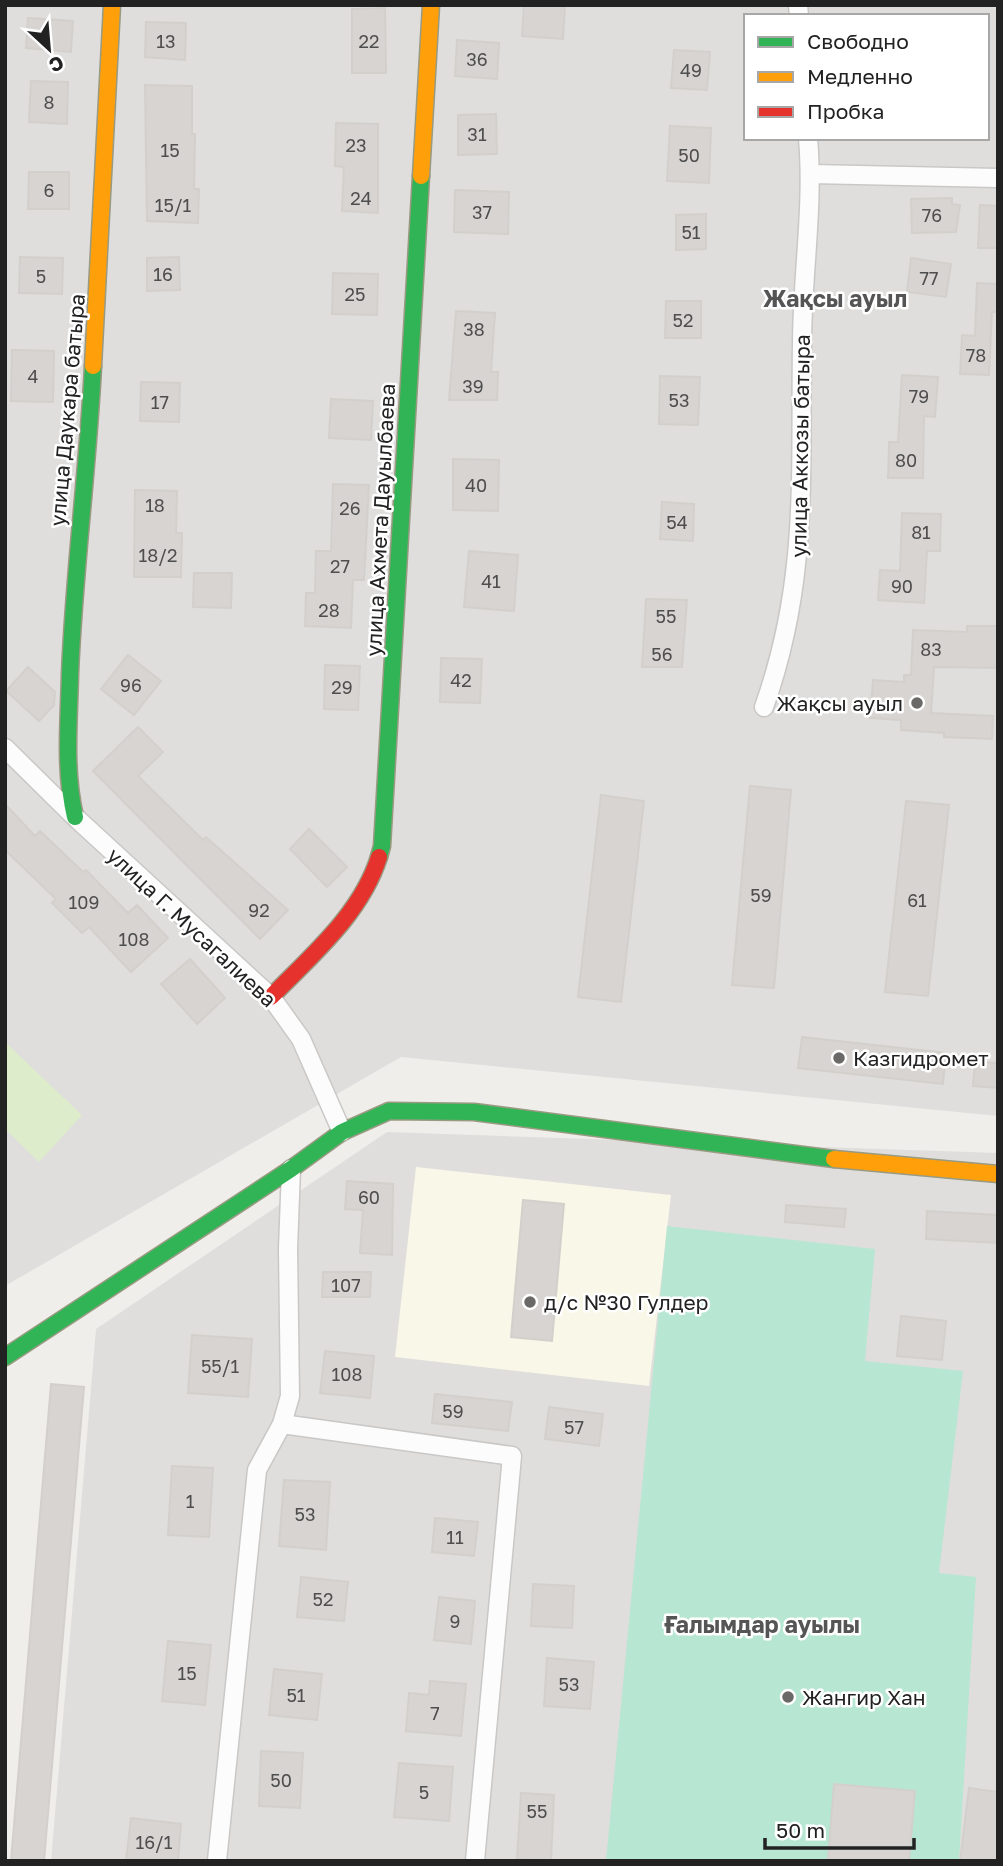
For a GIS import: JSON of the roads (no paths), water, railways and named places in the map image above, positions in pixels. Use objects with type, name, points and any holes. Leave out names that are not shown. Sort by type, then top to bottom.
[{"type":"street","name":"улица Даукара батыра","points":[[75,817],[68,786],[67,763],[74,578],[89,448],[112,5]]},
{"type":"street","name":"улица Ахмета Дауылбаева","points":[[271,997],[364,896],[376,871],[382,846],[431,5]]},
{"type":"street","name":"улица Аккозы батыра","points":[[764,707],[782,656],[794,593],[801,521],[802,344],[811,174],[808,140]]},
{"type":"street","points":[[811,174],[998,178]]},
{"type":"street","name":"улица Г. Мусагалиева","points":[[5,748],[75,817],[271,997],[301,1039],[342,1132]]},
{"type":"street","points":[[5,1357],[291,1169],[342,1132],[389,1111],[474,1112],[631,1131],[770,1153],[998,1174]]},
{"type":"street","points":[[217,1861],[257,1470],[282,1424],[290,1396],[291,1169]]},
{"type":"street","points":[[282,1424],[512,1457],[475,1861]]},
{"type":"place","name":"Жақсы ауыл","points":[[917,703]]},
{"type":"place","name":"Казгидромет","points":[[839,1058]]},
{"type":"place","name":"д/с №30 Гулдер","points":[[530,1302]]},
{"type":"place","name":"Жангир Хан","points":[[788,1697]]},
{"type":"district","name":"Жақсы ауыл","points":[[835,298]]},
{"type":"district","name":"Ғалымдар ауылы","points":[[762,1624]]}]
